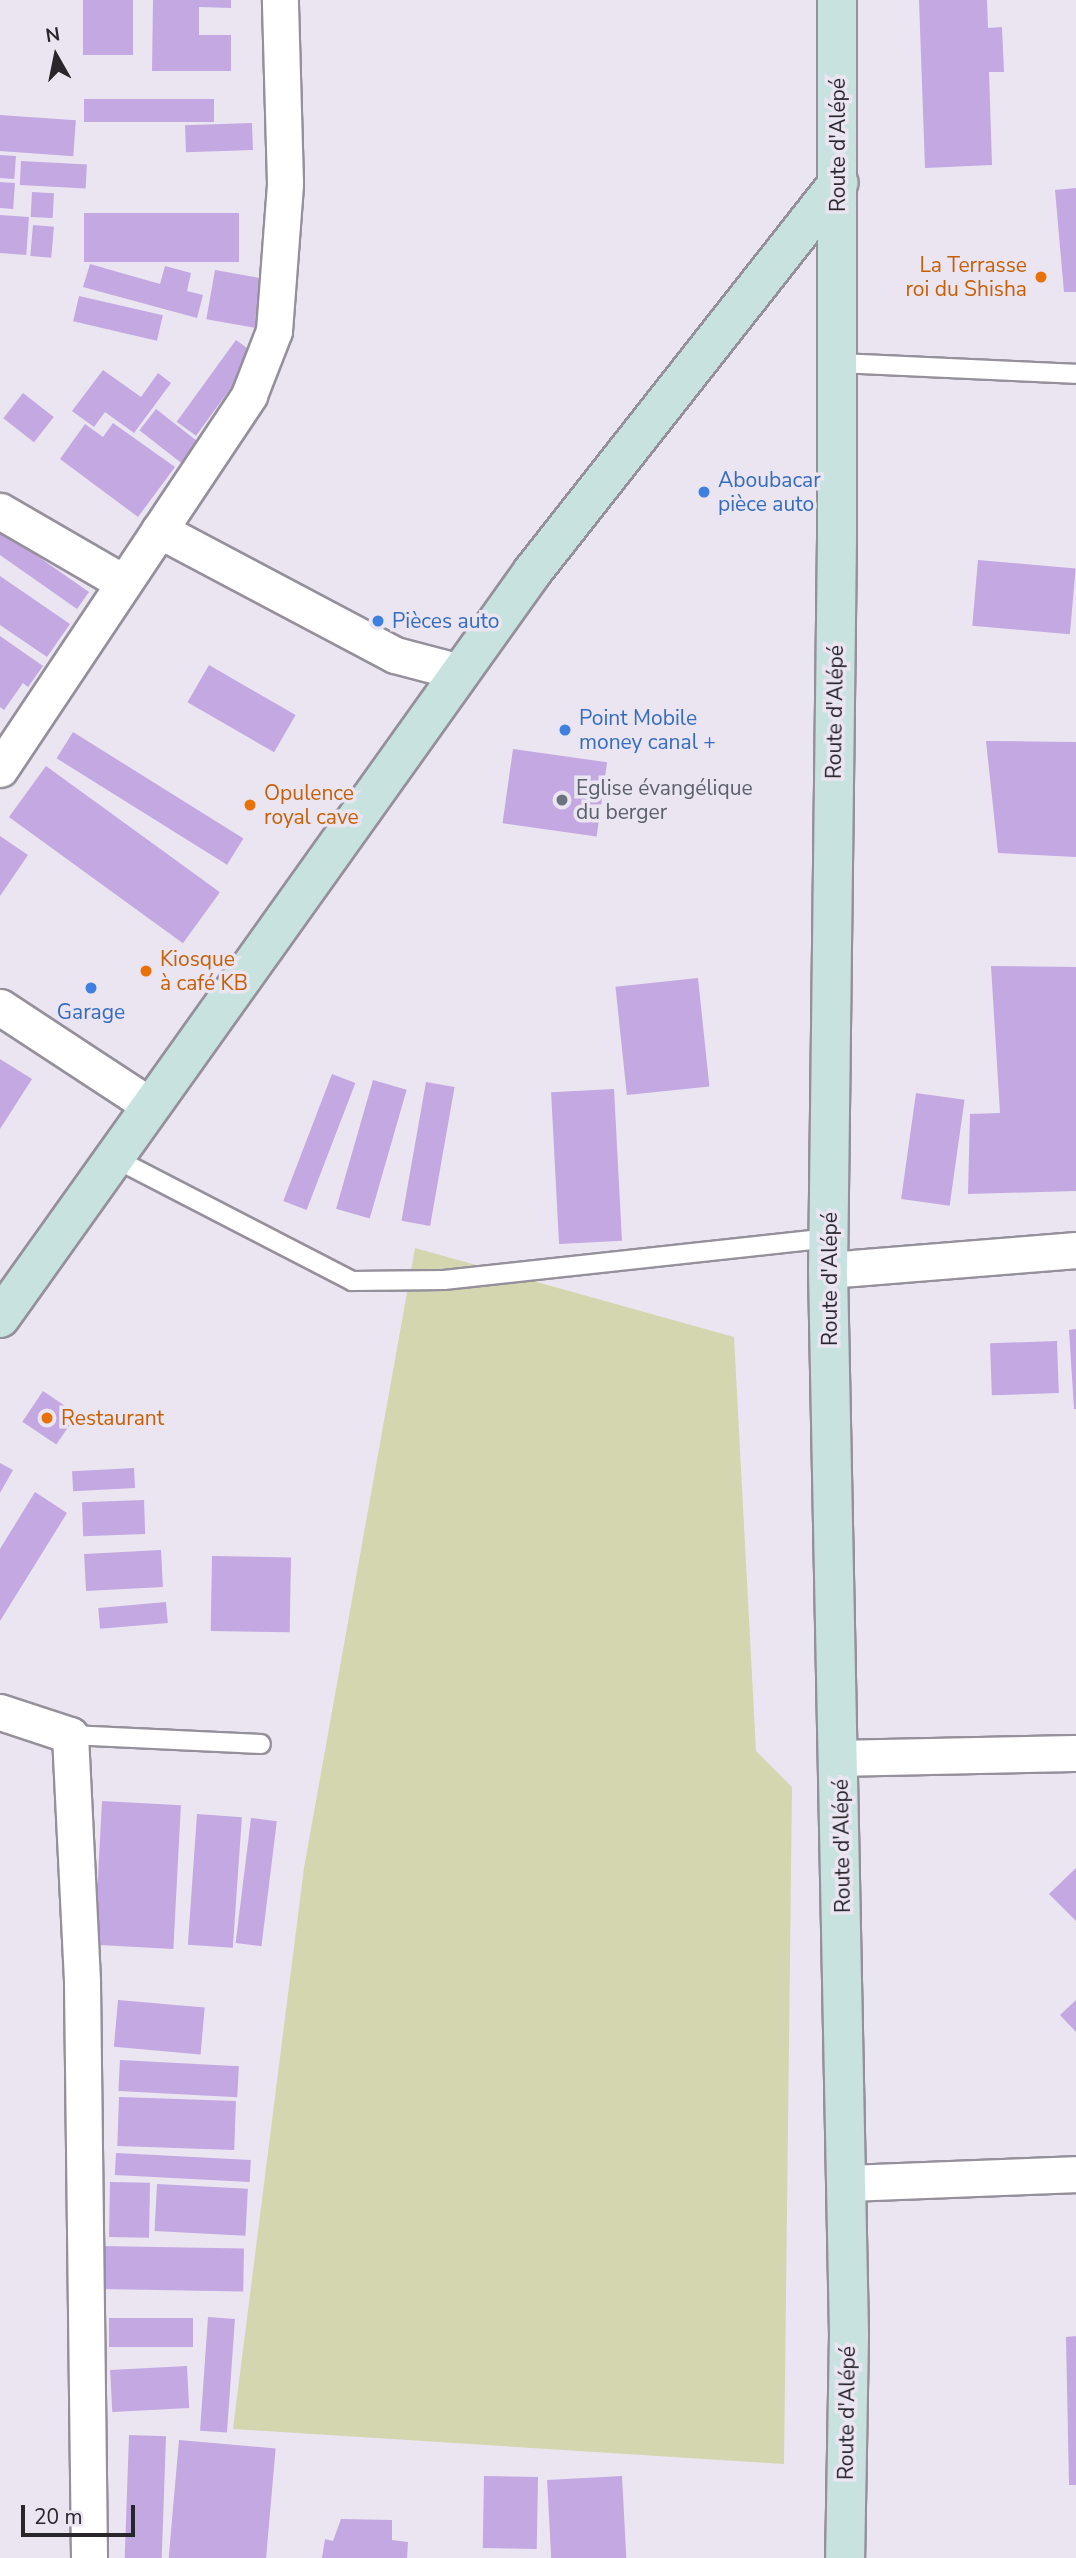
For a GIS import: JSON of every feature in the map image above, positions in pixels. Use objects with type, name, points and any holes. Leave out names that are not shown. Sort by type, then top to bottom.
[{"type":"main road","name":"Route d'Alépé","points":[[837,0],[837,363],[828,1254],[840,1759],[846,2183],[845,2558]]},
{"type":"main road","points":[[0,1318],[149,1105],[533,571],[838,183]]},
{"type":"street","points":[[0,769],[249,395],[274,331],[285,183],[280,0]]},
{"type":"street","points":[[0,511],[124,583]]},
{"type":"street","points":[[159,530],[396,655],[460,672]]},
{"type":"street","points":[[0,1007],[149,1105]]},
{"type":"street","points":[[828,1254],[1076,1250]]},
{"type":"street","points":[[0,1712],[70,1735],[82,1984],[89,2558]]},
{"type":"street","points":[[840,1759],[1076,1753]]},
{"type":"street","points":[[846,2183],[1076,2174]]},
{"type":"lane","points":[[837,363],[1076,374]]},
{"type":"lane","points":[[112,1157],[352,1281],[444,1280],[828,1254]]},
{"type":"lane","points":[[70,1735],[261,1744]]},
{"type":"green space","points":[[415,1248],[734,1337],[756,1751],[792,1787],[784,2464],[233,2429],[304,1868]]},
{"type":"building","points":[[83,0],[133,0],[133,55],[83,55]]},
{"type":"building","points":[[153,0],[231,0],[231,8],[199,7],[199,35],[231,35],[231,71],[152,71]]},
{"type":"building","points":[[919,0],[987,0],[988,28],[1002,27],[1004,72],[989,72],[992,165],[925,168]]},
{"type":"building","points":[[84,99],[214,99],[214,122],[84,122]]},
{"type":"building","points":[[0,115],[76,120],[73,156],[0,151]]},
{"type":"building","points":[[252,123],[253,150],[186,152],[185,125]]},
{"type":"building","points":[[0,155],[16,156],[14,179],[0,178]]},
{"type":"building","points":[[21,161],[87,164],[86,188],[20,185]]},
{"type":"building","points":[[0,182],[15,183],[13,209],[0,208]]},
{"type":"building","points":[[1076,188],[1076,292],[1064,292],[1055,190]]},
{"type":"building","points":[[32,192],[54,193],[53,218],[31,217]]},
{"type":"building","points":[[84,213],[239,213],[239,262],[84,262]]},
{"type":"building","points":[[0,215],[29,217],[26,255],[0,253]]},
{"type":"building","points":[[33,225],[54,227],[51,258],[30,256]]},
{"type":"building","points":[[90,264],[160,284],[165,266],[191,273],[187,291],[203,295],[197,318],[83,287]]},
{"type":"building","points":[[215,270],[270,280],[261,329],[206,319]]},
{"type":"building","points":[[79,296],[163,315],[157,341],[73,321]]},
{"type":"building","points":[[236,340],[255,354],[196,436],[177,422]]},
{"type":"building","points":[[103,370],[141,397],[158,373],[171,383],[134,433],[105,412],[94,427],[72,411]]},
{"type":"building","points":[[23,393],[54,417],[34,442],[3,418]]},
{"type":"building","points":[[156,409],[201,444],[184,465],[139,430]]},
{"type":"building","points":[[113,423],[175,467],[138,517],[60,459],[85,424],[103,437]]},
{"type":"building","points":[[0,530],[89,592],[77,609],[0,555]]},
{"type":"building","points":[[978,560],[1076,569],[1070,634],[972,626]]},
{"type":"building","points":[[0,576],[70,624],[47,657],[0,625]]},
{"type":"building","points":[[0,636],[43,666],[28,687],[23,683],[4,710],[0,707]]},
{"type":"building","points":[[209,665],[296,715],[274,752],[188,702]]},
{"type":"building","points":[[73,732],[243,839],[227,865],[57,758]]},
{"type":"building","points":[[986,741],[1076,742],[1076,857],[998,853]]},
{"type":"building","points":[[513,749],[607,762],[597,836],[503,823]]},
{"type":"building","points":[[46,766],[220,892],[183,943],[9,817]]},
{"type":"building","points":[[0,836],[28,855],[0,896]]},
{"type":"building","points":[[991,966],[1076,967],[1076,1191],[968,1194],[970,1114],[1000,1113]]},
{"type":"building","points":[[698,978],[709,1086],[627,1095],[615,987]]},
{"type":"building","points":[[0,1059],[32,1079],[0,1129]]},
{"type":"building","points":[[332,1074],[355,1083],[307,1210],[283,1201]]},
{"type":"building","points":[[373,1080],[407,1090],[370,1218],[336,1209]]},
{"type":"building","points":[[426,1082],[455,1087],[430,1226],[402,1221]]},
{"type":"building","points":[[614,1089],[622,1241],[559,1244],[551,1092]]},
{"type":"building","points":[[916,1093],[965,1100],[950,1206],[901,1199]]},
{"type":"building","points":[[1076,1329],[1076,1409],[1074,1409],[1069,1330]]},
{"type":"building","points":[[1057,1341],[1059,1393],[992,1395],[990,1343]]},
{"type":"building","points":[[43,1391],[77,1414],[56,1445],[22,1422]]},
{"type":"building","points":[[0,1463],[13,1470],[0,1493]]},
{"type":"building","points":[[134,1468],[135,1488],[73,1491],[72,1471]]},
{"type":"building","points":[[35,1492],[67,1513],[0,1621],[0,1549]]},
{"type":"building","points":[[144,1500],[145,1534],[83,1536],[82,1502]]},
{"type":"building","points":[[161,1550],[163,1587],[86,1591],[84,1554]]},
{"type":"building","points":[[212,1556],[291,1557],[290,1632],[211,1631]]},
{"type":"building","points":[[166,1602],[168,1623],[100,1629],[98,1608]]},
{"type":"building","points":[[102,1801],[181,1805],[173,1949],[94,1945]]},
{"type":"building","points":[[197,1814],[242,1817],[233,1948],[188,1945]]},
{"type":"building","points":[[251,1818],[277,1821],[261,1946],[236,1943]]},
{"type":"building","points":[[1076,1868],[1076,1921],[1049,1894]]},
{"type":"building","points":[[118,2000],[205,2008],[201,2054],[114,2047]]},
{"type":"building","points":[[1076,2000],[1076,2032],[1060,2015]]},
{"type":"building","points":[[120,2060],[239,2066],[237,2097],[118,2091]]},
{"type":"building","points":[[119,2097],[236,2101],[234,2150],[117,2146]]},
{"type":"building","points":[[116,2153],[251,2160],[250,2182],[115,2175]]},
{"type":"building","points":[[110,2182],[150,2183],[149,2238],[109,2237]]},
{"type":"building","points":[[157,2184],[248,2189],[245,2236],[155,2231]]},
{"type":"building","points":[[100,2246],[244,2249],[243,2292],[99,2289]]},
{"type":"building","points":[[208,2317],[235,2319],[227,2433],[200,2431]]},
{"type":"building","points":[[109,2318],[193,2318],[193,2347],[109,2347]]},
{"type":"building","points":[[1076,2336],[1076,2485],[1069,2485],[1066,2337]]},
{"type":"building","points":[[187,2366],[189,2408],[112,2412],[110,2370]]},
{"type":"building","points":[[129,2435],[166,2436],[162,2558],[125,2558]]},
{"type":"building","points":[[179,2440],[276,2448],[266,2558],[169,2558]]},
{"type":"building","points":[[484,2476],[538,2477],[537,2549],[483,2548]]},
{"type":"building","points":[[622,2476],[626,2558],[551,2558],[547,2480]]},
{"type":"building","points":[[341,2519],[392,2520],[392,2540],[408,2542],[407,2558],[322,2558],[325,2539],[333,2541]]},
{"type":"place","name":"La Terrasse roi du Shisha","points":[[1041,277]]},
{"type":"place","name":"Aboubacar pièce auto","points":[[704,492]]},
{"type":"place","name":"Pièces auto","points":[[378,621]]},
{"type":"place","name":"Point Mobile money canal +","points":[[565,730]]},
{"type":"place","name":"Eglise évangélique du berger","points":[[562,800]]},
{"type":"place","name":"Opulence royal cave","points":[[250,805]]},
{"type":"place","name":"Kiosque à café KB","points":[[146,971]]},
{"type":"place","name":"Garage","points":[[91,988]]},
{"type":"place","name":"Restaurant","points":[[47,1418]]}]
